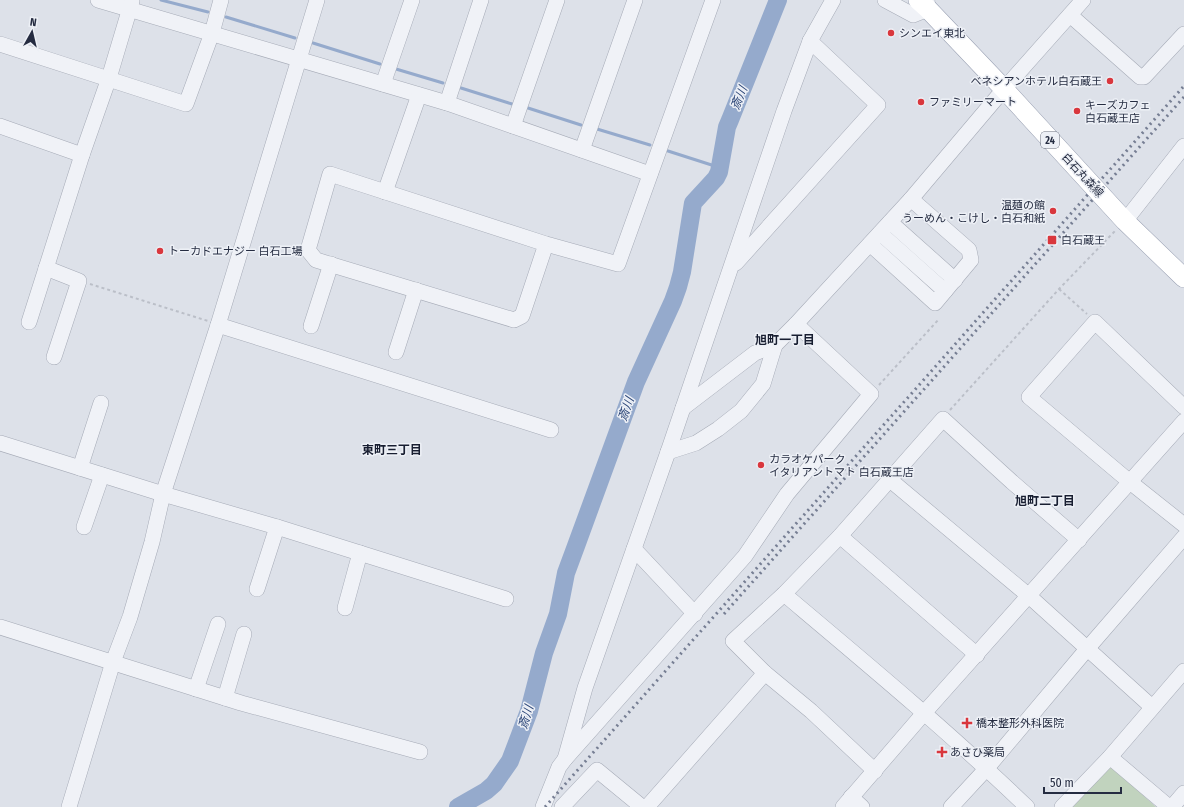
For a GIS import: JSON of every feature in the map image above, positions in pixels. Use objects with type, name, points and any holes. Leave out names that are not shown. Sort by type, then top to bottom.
[{"type":"main road","name":"白石丸森線","points":[[924,3],[1125,220],[1184,278]]},
{"type":"street","points":[[98,0],[131,5],[212,33],[447,103],[650,174]]},
{"type":"street","points":[[0,44],[186,104],[212,33],[221,0]]},
{"type":"street","points":[[69,807],[114,662],[130,617],[163,494],[218,325],[317,0]]},
{"type":"street","points":[[383,84],[412,0]]},
{"type":"street","points":[[447,103],[481,0]]},
{"type":"street","points":[[513,126],[557,0]]},
{"type":"street","points":[[582,150],[635,0]]},
{"type":"street","points":[[546,244],[522,316],[514,320],[316,260],[308,250],[330,174],[546,244],[618,264],[713,0]]},
{"type":"street","points":[[565,759],[585,688],[732,269],[782,118],[810,41],[833,0]]},
{"type":"street","points":[[885,0],[913,15],[924,3]]},
{"type":"street","points":[[683,408],[755,353],[775,344],[796,324],[911,199],[1004,89],[1083,0]]},
{"type":"street","points":[[29,322],[82,155],[109,78],[131,5]]},
{"type":"street","points":[[1070,15],[1140,77],[1144,77],[1184,34]]},
{"type":"street","points":[[732,269],[878,105],[810,41]]},
{"type":"street","points":[[385,192],[419,95]]},
{"type":"street","points":[[0,126],[82,155]]},
{"type":"street","points":[[1125,220],[1183,149]]},
{"type":"street","points":[[875,238],[936,303],[971,260],[969,250],[911,199]]},
{"type":"street","points":[[890,222],[950,286]]},
{"type":"street","points":[[311,326],[331,264]]},
{"type":"street","points":[[46,268],[79,280],[54,357]]},
{"type":"street","points":[[396,352],[416,290]]},
{"type":"street","points":[[1184,407],[1095,322],[1028,397],[1184,525]]},
{"type":"street","points":[[543,807],[559,767],[565,759],[745,556],[787,494],[871,394],[796,324]]},
{"type":"street","points":[[218,325],[551,430]]},
{"type":"street","points":[[668,452],[696,443],[718,429],[741,411],[763,384],[775,344]]},
{"type":"street","points":[[80,468],[101,402]]},
{"type":"street","points":[[875,771],[812,711],[765,673],[734,641],[784,594],[840,536],[943,419],[1012,482],[1079,540]]},
{"type":"street","points":[[852,804],[875,771],[924,713],[1184,421]]},
{"type":"street","points":[[0,443],[163,494],[277,527],[506,599]]},
{"type":"street","points":[[84,527],[102,475]]},
{"type":"street","points":[[889,479],[1029,596],[1152,707]]},
{"type":"street","points":[[257,589],[277,527]]},
{"type":"street","points":[[840,536],[977,655]]},
{"type":"street","points":[[951,807],[987,768],[1184,537]]},
{"type":"street","points":[[634,548],[695,614]]},
{"type":"street","points":[[345,608],[360,553]]},
{"type":"street","points":[[784,594],[987,768],[1027,807]]},
{"type":"street","points":[[196,689],[218,624]]},
{"type":"street","points":[[0,627],[225,698],[420,752]]},
{"type":"street","points":[[225,698],[244,634]]},
{"type":"street","points":[[1062,807],[1110,757],[1184,671]]},
{"type":"street","points":[[647,807],[765,673]]},
{"type":"street","points":[[1110,757],[1170,807],[1184,793]]},
{"type":"street","points":[[562,807],[597,770],[642,807]]},
{"type":"path","points":[[943,419],[1059,289],[1125,220]]},
{"type":"path","points":[[79,280],[218,325]]},
{"type":"path","points":[[1059,289],[1095,322]]},
{"type":"path","points":[[871,394],[939,319]]},
{"type":"green space","points":[[1110,765],[1156,807],[1073,807]]},
{"type":"waterway","points":[[161,0],[208,12]]},
{"type":"waterway","name":"斎川","points":[[458,807],[486,791],[494,784],[510,761],[529,711],[544,653],[558,614],[566,573],[636,382],[678,287],[682,272],[693,203],[716,178],[719,172],[727,127],[778,0]]},
{"type":"waterway","points":[[226,17],[295,38]]},
{"type":"waterway","points":[[313,43],[380,64]]},
{"type":"waterway","points":[[396,69],[443,83]]},
{"type":"waterway","points":[[461,88],[512,104]]},
{"type":"waterway","points":[[528,108],[581,125]]},
{"type":"waterway","points":[[597,129],[650,145]]},
{"type":"waterway","points":[[668,151],[721,168]]},
{"type":"railway","points":[[545,807],[1184,86]]},
{"type":"railway","points":[[724,614],[1184,97]]},
{"type":"place","name":"シンエイ東北","points":[[891,33]]},
{"type":"place","name":"ベネシアンホテル白石蔵王","points":[[1110,81]]},
{"type":"place","name":"ファミリーマート","points":[[921,102]]},
{"type":"place","name":"キーズカフェ 白石蔵王店","points":[[1077,111]]},
{"type":"place","name":"温麺の館 うーめん・こけし・白石和紙","points":[[1053,211]]},
{"type":"place","name":"白石蔵王","points":[[1052,240]]},
{"type":"place","name":"トーカドエナジー 白石工場","points":[[160,251]]},
{"type":"place","name":"カラオケパーク イタリアントマト 白石蔵王店","points":[[761,465]]},
{"type":"place","name":"橋本整形外科医院","points":[[967,723]]},
{"type":"place","name":"あさひ薬局","points":[[942,752]]},
{"type":"district","name":"旭町一丁目","points":[[785,340]]},
{"type":"district","name":"東町三丁目","points":[[392,450]]},
{"type":"district","name":"旭町二丁目","points":[[1045,501]]}]
